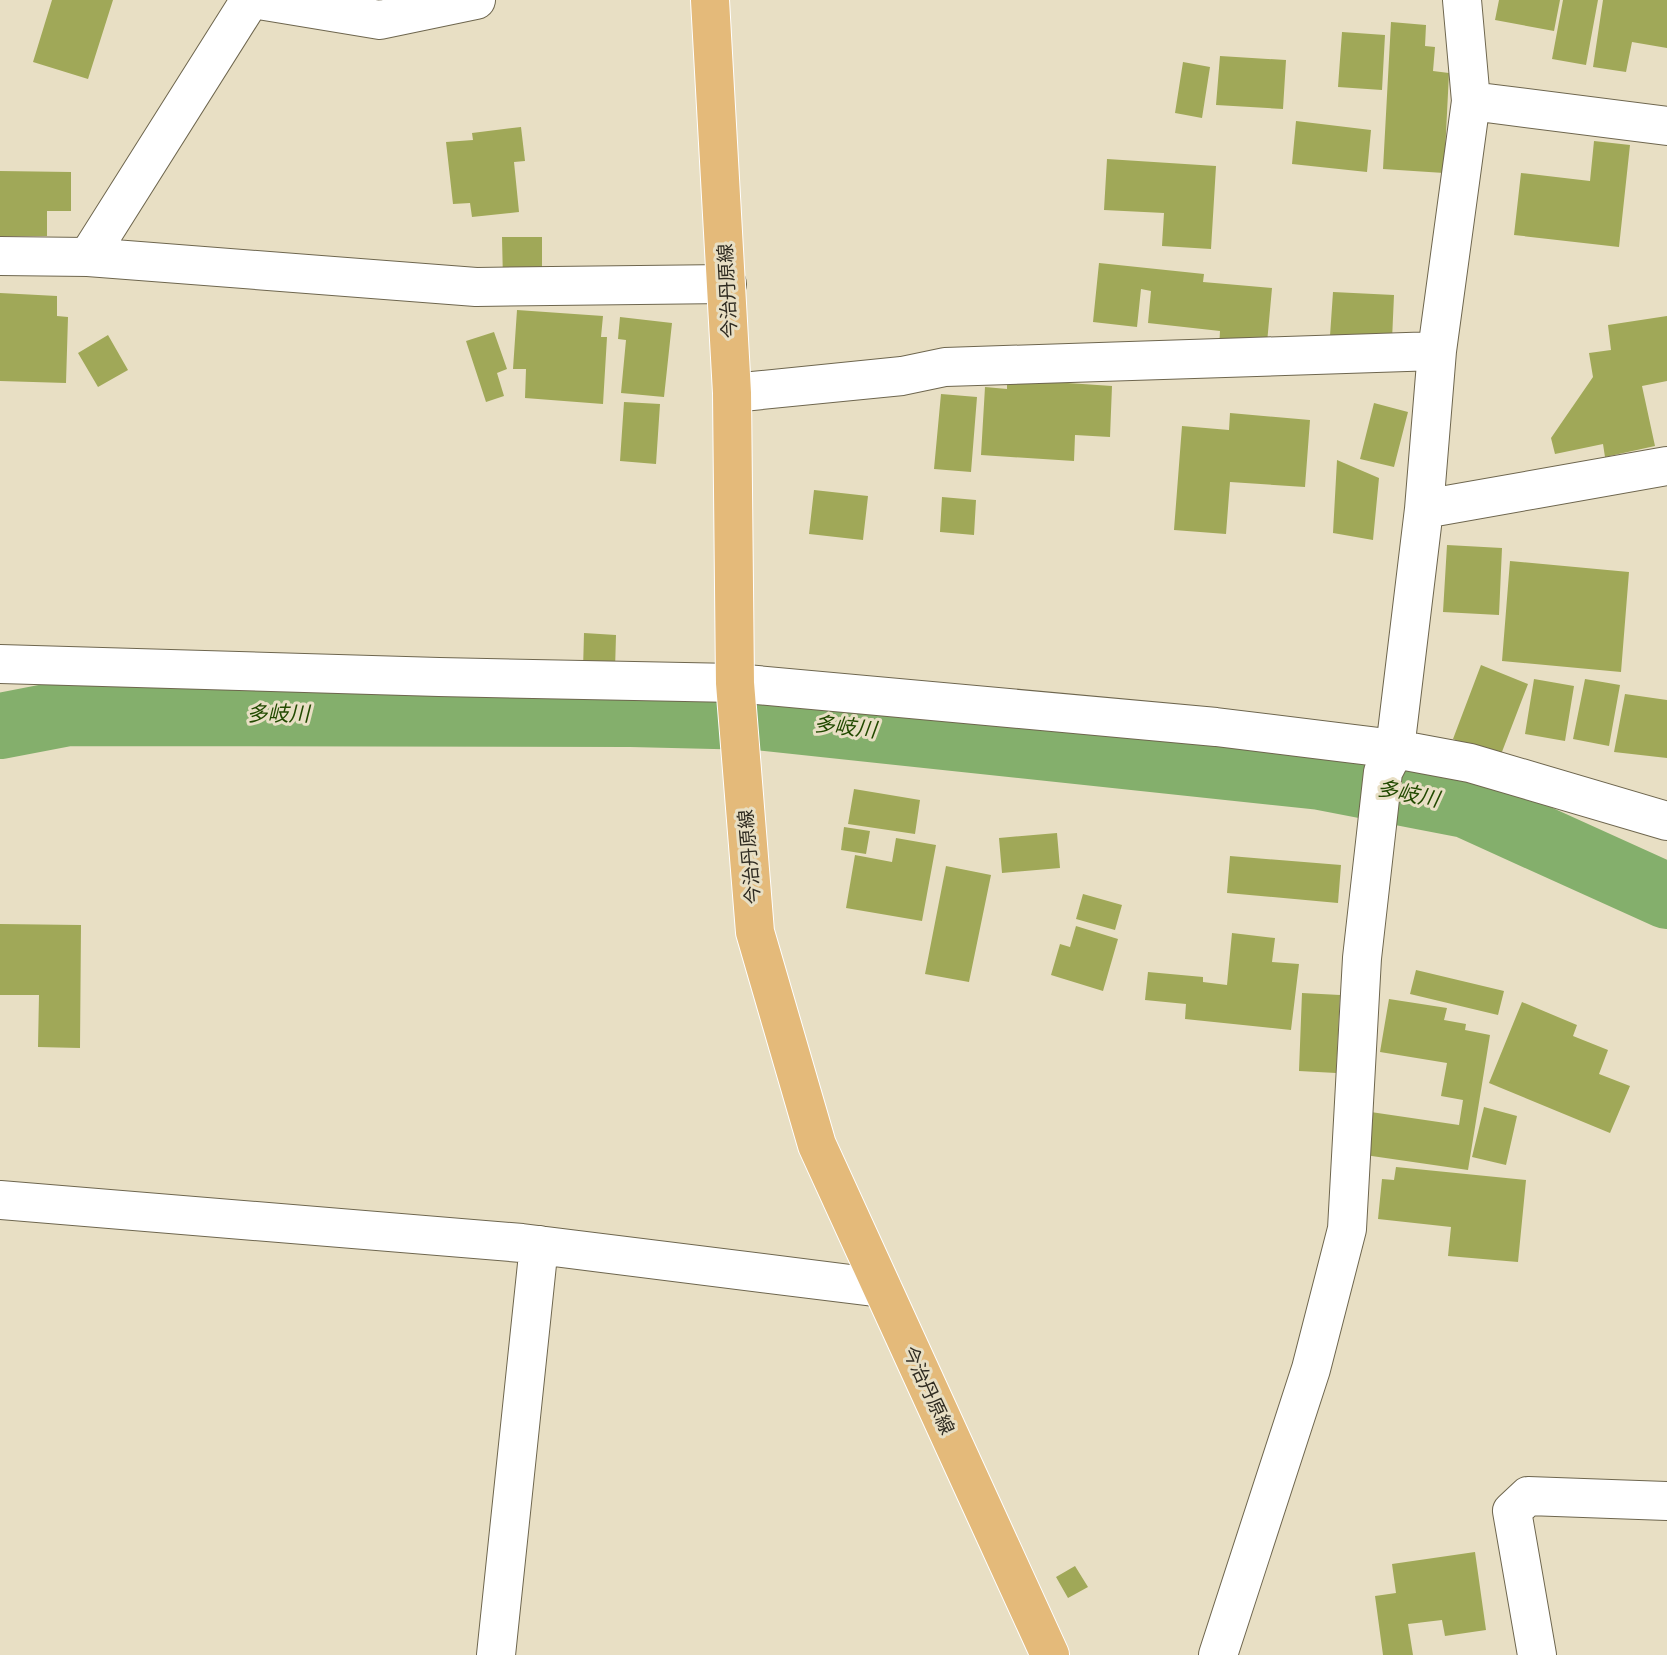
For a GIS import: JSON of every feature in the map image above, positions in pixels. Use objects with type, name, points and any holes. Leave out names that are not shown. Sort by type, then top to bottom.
[{"type":"main road","name":"今治丹原線","points":[[710,0],[732,393],[735,683],[755,933],[817,1144],[1050,1655]]},
{"type":"street","points":[[88,257],[250,0]]},
{"type":"street","points":[[259,0],[380,20],[476,0]]},
{"type":"street","points":[[1218,1655],[1311,1369],[1347,1229],[1362,958],[1383,772],[1395,748],[1424,509],[1437,351],[1471,101],[1462,0]]},
{"type":"street","points":[[1471,101],[1667,126]]},
{"type":"street","points":[[0,256],[88,257],[476,287],[727,284]]},
{"type":"street","points":[[732,393],[902,376],[946,367],[1437,351]]},
{"type":"street","points":[[1424,509],[1667,466]]},
{"type":"street","points":[[0,664],[735,683],[1216,726],[1395,748],[1469,763],[1667,821]]},
{"type":"street","points":[[0,1200],[539,1245],[883,1288]]},
{"type":"street","points":[[496,1655],[539,1245]]},
{"type":"street","points":[[1537,1655],[1512,1511],[1528,1496],[1667,1501]]},
{"type":"building","points":[[52,0],[113,0],[88,79],[33,62]]},
{"type":"building","points":[[1499,0],[1560,0],[1554,31],[1495,20]]},
{"type":"building","points":[[1563,0],[1598,0],[1586,65],[1552,59]]},
{"type":"building","points":[[1603,0],[1667,0],[1667,48],[1632,42],[1626,72],[1593,67]]},
{"type":"building","points":[[1391,22],[1426,25],[1425,46],[1435,47],[1433,71],[1449,73],[1444,173],[1383,169]]},
{"type":"building","points":[[1342,32],[1385,35],[1382,90],[1338,87]]},
{"type":"building","points":[[1220,56],[1286,60],[1283,109],[1216,105]]},
{"type":"building","points":[[1183,62],[1210,67],[1202,118],[1175,113]]},
{"type":"building","points":[[1296,121],[1371,130],[1367,172],[1292,164]]},
{"type":"building","points":[[521,127],[525,161],[514,162],[519,212],[472,217],[470,203],[453,204],[446,142],[473,140],[472,133]]},
{"type":"building","points":[[1594,141],[1630,145],[1619,247],[1514,235],[1521,173],[1590,181]]},
{"type":"building","points":[[1107,159],[1216,166],[1211,249],[1162,246],[1164,213],[1104,210]]},
{"type":"building","points":[[0,171],[71,172],[71,211],[47,211],[47,236],[0,236]]},
{"type":"building","points":[[502,237],[542,237],[542,281],[503,281]]},
{"type":"building","points":[[1099,263],[1204,274],[1203,282],[1272,288],[1266,354],[1219,349],[1220,331],[1148,323],[1151,291],[1141,289],[1137,327],[1093,322]]},
{"type":"building","points":[[1333,292],[1394,295],[1392,340],[1330,336]]},
{"type":"building","points":[[0,293],[57,296],[57,316],[68,317],[66,383],[0,381]]},
{"type":"building","points":[[517,310],[603,316],[601,337],[607,337],[603,404],[525,398],[526,369],[513,369]]},
{"type":"building","points":[[1667,316],[1667,381],[1642,386],[1655,446],[1605,457],[1603,444],[1555,454],[1551,438],[1593,377],[1589,353],[1611,350],[1608,325]]},
{"type":"building","points":[[620,317],[672,323],[664,397],[621,393],[626,340],[618,339]]},
{"type":"building","points":[[494,332],[507,369],[497,373],[504,396],[486,402],[466,341]]},
{"type":"building","points":[[108,335],[128,370],[98,387],[78,353]]},
{"type":"building","points":[[1007,379],[1112,386],[1110,437],[1075,435],[1074,461],[981,455],[985,387],[1007,389]]},
{"type":"building","points":[[941,394],[977,397],[971,472],[934,469]]},
{"type":"building","points":[[624,402],[660,404],[656,464],[620,461]]},
{"type":"building","points":[[1374,403],[1408,412],[1394,467],[1360,459]]},
{"type":"building","points":[[1230,413],[1310,420],[1305,487],[1230,482],[1226,534],[1174,530],[1182,426],[1229,430]]},
{"type":"building","points":[[1337,460],[1379,478],[1373,540],[1333,533]]},
{"type":"building","points":[[814,490],[868,496],[863,540],[809,534]]},
{"type":"building","points":[[942,497],[976,500],[974,535],[940,532]]},
{"type":"building","points":[[1447,545],[1502,548],[1499,615],[1443,612]]},
{"type":"building","points":[[1510,561],[1629,572],[1621,672],[1502,661]]},
{"type":"building","points":[[584,633],[616,635],[615,670],[583,670]]},
{"type":"building","points":[[1481,665],[1528,684],[1500,757],[1453,739]]},
{"type":"building","points":[[1534,679],[1574,686],[1565,741],[1525,734]]},
{"type":"building","points":[[1585,679],[1620,685],[1609,746],[1573,739]]},
{"type":"building","points":[[1625,694],[1667,700],[1667,758],[1614,752]]},
{"type":"building","points":[[854,789],[920,800],[915,834],[848,824]]},
{"type":"building","points":[[844,827],[870,831],[866,854],[841,850]]},
{"type":"building","points":[[1057,833],[1060,868],[1002,873],[999,838]]},
{"type":"building","points":[[896,838],[936,845],[922,921],[846,908],[855,855],[892,862]]},
{"type":"building","points":[[1230,856],[1341,865],[1338,903],[1227,893]]},
{"type":"building","points":[[946,866],[991,875],[969,982],[925,974]]},
{"type":"building","points":[[1083,894],[1122,905],[1115,930],[1076,919]]},
{"type":"building","points":[[0,924],[81,925],[80,1048],[38,1047],[39,995],[0,995]]},
{"type":"building","points":[[1076,926],[1118,939],[1103,991],[1051,975],[1060,944],[1070,947]]},
{"type":"building","points":[[1232,933],[1275,938],[1272,962],[1299,964],[1291,1030],[1185,1019],[1186,1004],[1145,1000],[1148,972],[1203,977],[1203,982],[1227,985]]},
{"type":"building","points":[[1416,970],[1504,991],[1498,1015],[1410,994]]},
{"type":"building","points":[[1302,993],[1340,995],[1336,1073],[1299,1071]]},
{"type":"building","points":[[1389,999],[1447,1008],[1444,1020],[1466,1024],[1465,1030],[1490,1035],[1468,1170],[1358,1154],[1364,1111],[1459,1125],[1463,1100],[1441,1096],[1447,1063],[1380,1052]]},
{"type":"building","points":[[1522,1002],[1577,1025],[1573,1036],[1608,1050],[1599,1074],[1630,1086],[1610,1133],[1489,1083]]},
{"type":"building","points":[[1484,1107],[1517,1116],[1506,1165],[1472,1157]]},
{"type":"building","points":[[1396,1167],[1526,1180],[1518,1262],[1448,1256],[1451,1227],[1378,1219],[1382,1179],[1394,1180]]},
{"type":"building","points":[[1475,1552],[1486,1630],[1445,1636],[1442,1620],[1408,1624],[1413,1655],[1383,1655],[1375,1596],[1396,1593],[1392,1564]]},
{"type":"building","points":[[1075,1566],[1088,1587],[1068,1598],[1056,1577]]},
{"type":"waterway","name":"多岐川","points":[[0,726],[68,713],[631,714],[756,717],[1321,777],[1466,805],[1667,896]]}]
